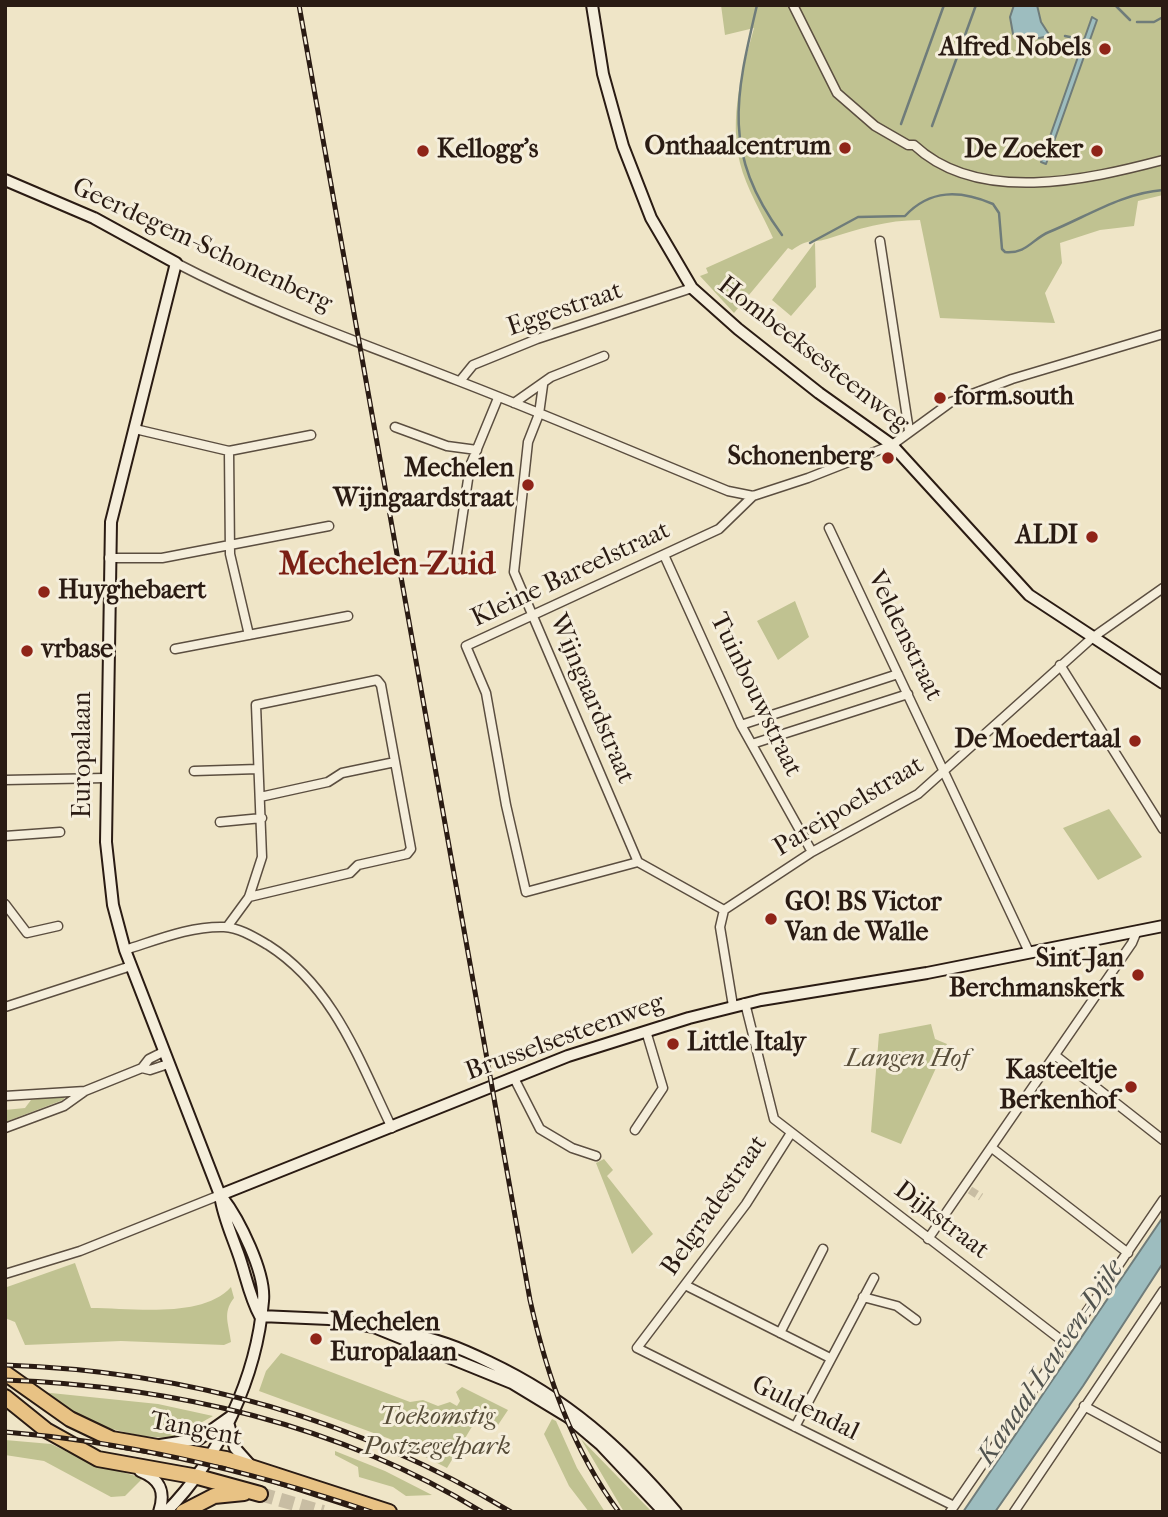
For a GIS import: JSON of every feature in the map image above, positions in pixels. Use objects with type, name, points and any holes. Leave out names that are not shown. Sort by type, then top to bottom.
[{"type":"highway","name":"Tangent","points":[[5,1373],[59,1412],[107,1437],[251,1466],[389,1512]]},
{"type":"highway","name":"Tangent","points":[[5,1397],[68,1446],[98,1459],[131,1468],[198,1477],[259,1494],[214,1496],[183,1512]]},
{"type":"street","name":"Hombeeksesteenweg","points":[[592,5],[603,74],[623,146],[651,218],[692,288],[738,329],[809,385],[892,445],[1029,595],[1163,683]]},
{"type":"street","points":[[793,5],[837,93],[875,126],[908,145],[914,145],[929,159],[951,170],[1015,181],[1071,181],[1163,160]]},
{"type":"street","name":"Geerdegem-Schonenberg","points":[[5,180],[94,219],[217,284],[323,330],[460,381],[728,491],[753,496]]},
{"type":"street","points":[[880,241],[909,431]]},
{"type":"street","name":"Europalaan","points":[[176,262],[111,522],[105,778],[108,875],[125,950],[220,1195],[223,1214],[238,1253],[250,1299],[260,1316]]},
{"type":"street","name":"Eggestraat","points":[[460,381],[473,365],[537,339],[692,288]]},
{"type":"street","points":[[753,496],[892,445],[951,402],[1012,379],[1163,334]]},
{"type":"street","points":[[513,403],[551,377],[604,356]]},
{"type":"street","name":"Wijngaardstraat","points":[[543,385],[539,414],[528,442],[514,551],[514,572],[638,862]]},
{"type":"street","points":[[456,560],[470,466],[498,398]]},
{"type":"street","points":[[395,427],[447,446],[477,450]]},
{"type":"street","points":[[135,429],[229,451],[311,435]]},
{"type":"street","points":[[229,451],[230,545],[249,635]]},
{"type":"street","name":"Kleine Bareelstraat","points":[[638,862],[526,892],[506,805],[486,693],[466,646],[719,530],[753,496]]},
{"type":"street","points":[[110,558],[162,558],[329,526]]},
{"type":"street","name":"Veldenstraat","points":[[829,528],[1030,952]]},
{"type":"street","name":"Tuinbouwstraat","points":[[664,555],[741,725],[812,852]]},
{"type":"street","name":"Pareipoelstraat","points":[[724,910],[812,852],[918,794],[946,772],[1092,638],[1163,588]]},
{"type":"street","points":[[175,649],[348,616]]},
{"type":"street","points":[[1060,665],[1163,830]]},
{"type":"street","points":[[741,725],[898,674]]},
{"type":"street","points":[[227,927],[248,897],[262,857],[256,705],[377,680],[381,685],[411,841],[407,854],[358,865],[350,873],[248,897]]},
{"type":"street","points":[[752,744],[908,694]]},
{"type":"street","points":[[260,797],[328,782],[342,774],[395,762]]},
{"type":"street","points":[[194,771],[257,769]]},
{"type":"street","points":[[5,780],[105,778]]},
{"type":"street","points":[[220,822],[262,818]]},
{"type":"street","points":[[5,836],[60,832]]},
{"type":"street","points":[[638,862],[724,910],[720,927],[733,1006]]},
{"type":"street","points":[[6,904],[27,933],[58,926]]},
{"type":"street","name":"Brusselsesteenweg","points":[[5,1275],[80,1251],[514,1078],[646,1031],[745,1003],[1163,926]]},
{"type":"street","points":[[125,950],[193,929],[227,927],[251,935],[274,949],[299,968],[323,994],[345,1030],[392,1128]]},
{"type":"street","points":[[928,1239],[967,1188],[1132,943],[1137,931]]},
{"type":"street","points":[[5,1007],[131,966]]},
{"type":"street","name":"Belgradestraat","points":[[637,1348],[746,1204],[792,1133],[774,1119],[745,1003]]},
{"type":"street","points":[[635,1130],[663,1088],[646,1031]]},
{"type":"street","points":[[5,1128],[64,1106],[85,1091],[142,1068],[149,1059],[163,1052]]},
{"type":"street","points":[[1056,1056],[1163,1140]]},
{"type":"street","points":[[142,1068],[150,1070],[168,1064]]},
{"type":"street","points":[[514,1078],[540,1129],[572,1148],[596,1156]]},
{"type":"street","points":[[5,1096],[85,1091]]},
{"type":"street","name":"Dijkstraat","points":[[792,1133],[1065,1343]]},
{"type":"street","points":[[992,1148],[1128,1254]]},
{"type":"street","points":[[952,1509],[1163,1200]]},
{"type":"street","points":[[780,1333],[823,1249]]},
{"type":"street","points":[[795,1427],[874,1278]]},
{"type":"street","points":[[685,1285],[830,1358]]},
{"type":"street","points":[[1014,1512],[1162,1292]]},
{"type":"street","points":[[863,1297],[897,1306],[916,1320]]},
{"type":"street","points":[[166,1512],[198,1477],[229,1420],[250,1364],[260,1316],[349,1321],[396,1333],[426,1336],[453,1345],[553,1396],[604,1436],[676,1512]]},
{"type":"street","points":[[396,1333],[421,1346],[478,1366],[549,1404],[608,1451],[664,1512]]},
{"type":"street","name":"Guldendal","points":[[637,1348],[952,1509]]},
{"type":"street","points":[[1084,1406],[1163,1449]]},
{"type":"street","points":[[160,1446],[199,1438],[229,1420]]},
{"type":"street","points":[[229,1420],[234,1448],[251,1466]]},
{"type":"street","points":[[131,1468],[157,1480],[162,1491],[159,1512]]},
{"type":"green space","points":[[721,5],[1163,5],[1163,195],[1138,201],[1134,226],[1100,230],[1060,243],[1062,263],[1045,293],[1055,323],[940,318],[920,220],[873,226],[807,242],[792,250],[788,248],[734,313],[700,276],[708,273],[706,268],[773,238],[746,182],[737,146],[738,95],[754,28],[725,35]]},
{"type":"green space","points":[[815,242],[816,287],[791,316],[772,300]]},
{"type":"green space","points":[[795,601],[809,637],[778,660],[757,621]]},
{"type":"green space","points":[[1109,809],[1142,857],[1098,880],[1063,828]]},
{"type":"green space","name":"Langen Hof","points":[[931,1024],[935,1039],[947,1044],[901,1144],[871,1132],[879,1034]]},
{"type":"green space","points":[[65,1097],[63,1100],[5,1122],[5,1110],[25,1108],[31,1100]]},
{"type":"green space","points":[[604,1159],[613,1170],[607,1176],[653,1234],[632,1254],[596,1163]]},
{"type":"green space","points":[[75,1263],[91,1308],[185,1308],[203,1304],[231,1287],[234,1298],[228,1309],[227,1319],[231,1342],[224,1345],[121,1341],[25,1345],[15,1322],[5,1318],[5,1284],[7,1287]]},
{"type":"green space","name":"Toekomstig Postzegelpark","points":[[281,1353],[410,1402],[423,1400],[438,1406],[450,1402],[457,1406],[460,1401],[456,1392],[462,1387],[508,1410],[498,1425],[479,1415],[447,1468],[390,1439],[259,1391],[266,1371]]},
{"type":"green space","points":[[41,1392],[158,1404],[213,1416],[195,1426],[191,1437],[151,1437],[131,1434],[93,1422]]},
{"type":"green space","points":[[552,1419],[556,1421],[577,1468],[605,1512],[589,1512],[569,1486],[544,1434]]},
{"type":"green space","points":[[581,1439],[652,1512],[624,1512]]},
{"type":"green space","points":[[5,1440],[51,1444],[93,1464],[143,1478],[125,1496],[111,1497],[44,1461],[5,1455]]},
{"type":"green space","points":[[335,1451],[385,1471],[432,1495],[406,1496],[393,1487],[359,1477],[358,1467],[335,1455]]},
{"type":"water","points":[[1014,5],[1037,5],[1041,22],[1050,36],[1028,40],[1013,34],[1010,17]]},
{"type":"water","points":[[1092,17],[1097,20],[1046,164],[1041,162]]},
{"type":"water","points":[[1163,1217],[1163,1263],[1083,1386],[995,1512],[963,1512]]},
{"type":"waterway","points":[[757,5],[743,69],[739,124],[742,151],[750,178],[782,235]]},
{"type":"waterway","points":[[901,124],[944,5]]},
{"type":"waterway","points":[[932,126],[976,5]]},
{"type":"waterway","points":[[1115,5],[1130,20]]},
{"type":"waterway","points":[[1137,22],[1154,22],[1163,17]]},
{"type":"waterway","points":[[1065,36],[1084,40]]},
{"type":"waterway","points":[[810,243],[858,217],[905,216],[925,201],[957,195],[993,204],[999,213],[1002,249],[1005,252],[1013,252],[1049,232],[1119,201],[1163,190]]},
{"type":"tunnel","points":[[970,1190],[981,1197]]},
{"type":"tunnel","points":[[260,1494],[323,1512]]},
{"type":"railway","points":[[299,5],[530,1300],[544,1356],[563,1411],[588,1463],[619,1512]]},
{"type":"railway","points":[[5,1365],[139,1377],[268,1406],[331,1426],[392,1451],[452,1479],[511,1512]]},
{"type":"railway","points":[[5,1380],[129,1391],[252,1415],[312,1433],[370,1455],[427,1481],[482,1512]]},
{"type":"railway","points":[[5,1432],[99,1443],[191,1461],[282,1484],[372,1512]]},
{"type":"place","name":"Alfred Nobels","points":[[1105,49]]},
{"type":"place","name":"Onthaalcentrum","points":[[845,148]]},
{"type":"place","name":"Kellogg's","points":[[423,151]]},
{"type":"place","name":"De Zoeker","points":[[1097,151]]},
{"type":"place","name":"form.south","points":[[940,398]]},
{"type":"place","name":"Schonenberg","points":[[888,458]]},
{"type":"place","name":"Mechelen Wijngaardstraat","points":[[528,485]]},
{"type":"place","name":"ALDI","points":[[1092,537]]},
{"type":"place","name":"Huyghebaert","points":[[44,592]]},
{"type":"place","name":"vrbase","points":[[27,651]]},
{"type":"place","name":"De Moedertaal","points":[[1135,741]]},
{"type":"place","name":"GO! BS Victor Van de Walle","points":[[771,919]]},
{"type":"place","name":"Sint-Jan Berchmanskerk","points":[[1138,975]]},
{"type":"place","name":"Little Italy","points":[[673,1044]]},
{"type":"place","name":"Kasteeltje Berkenhof","points":[[1131,1087]]},
{"type":"place","name":"Mechelen Europalaan","points":[[316,1339]]},
{"type":"district","name":"Mechelen-Zuid","points":[[387,566]]},
{"type":"water label","name":"Kanaal Leuven-Dijle","points":[[1051,1363]]}]
